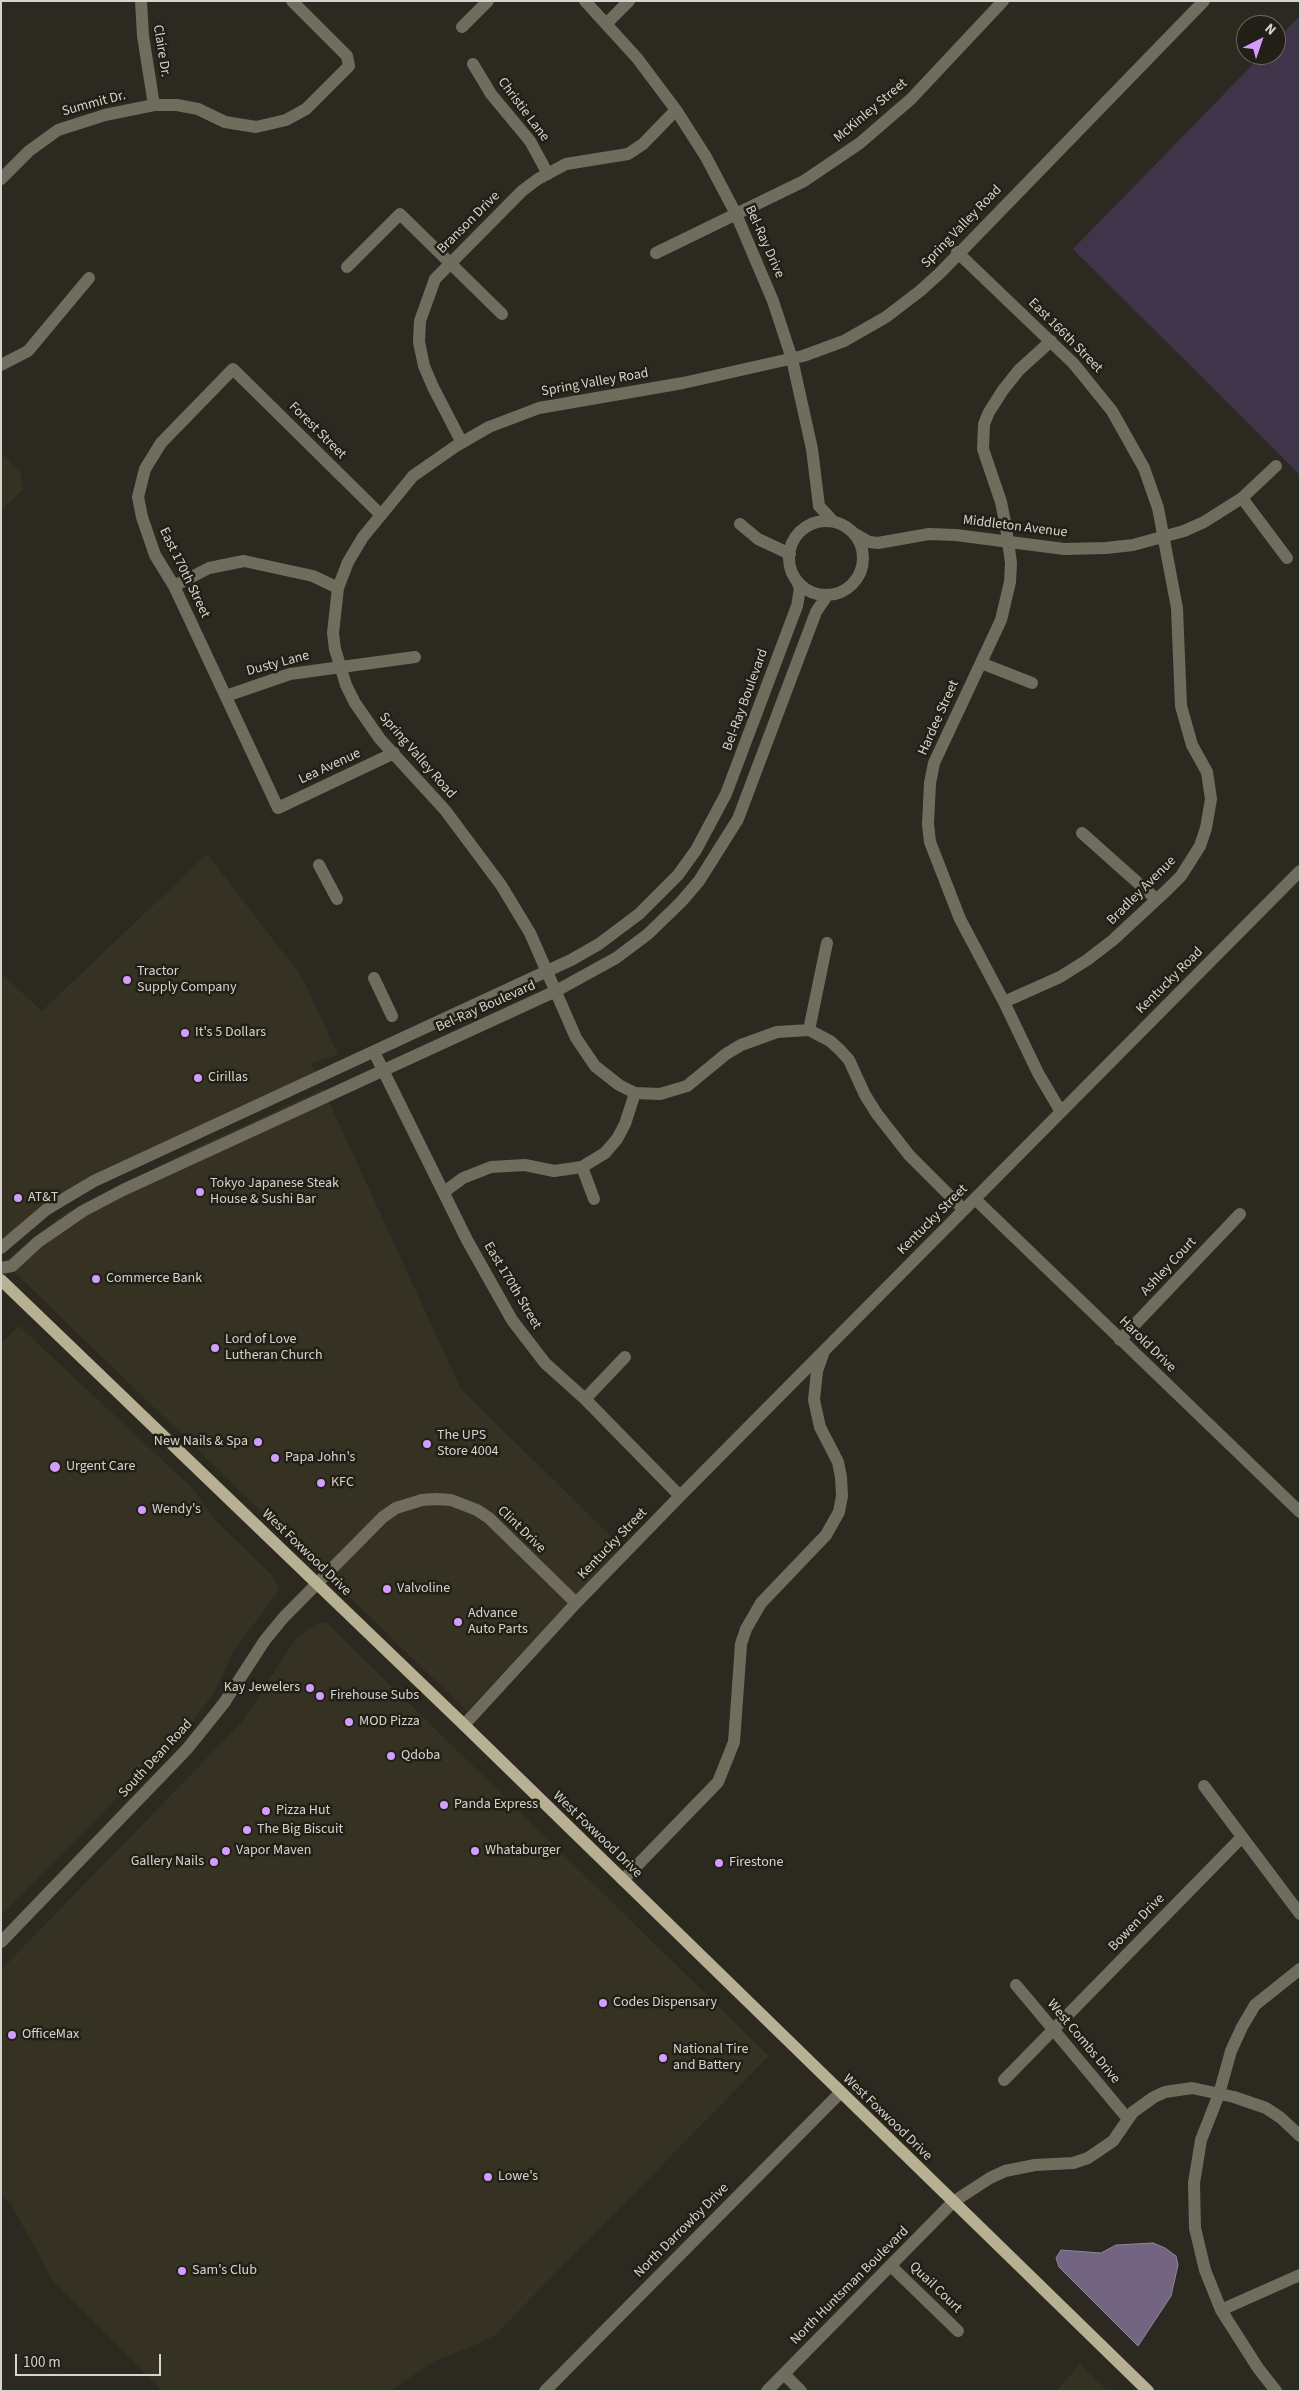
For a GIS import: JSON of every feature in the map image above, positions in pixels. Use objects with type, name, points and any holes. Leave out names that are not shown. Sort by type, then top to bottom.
[{"type":"main road","name":"West Foxwood Drive","points":[[1,1280],[464,1725],[1148,2391]]},
{"type":"street","name":"Claire Dr.","points":[[141,1],[143,36],[154,105]]},
{"type":"street","name":"Summit Dr.","points":[[1,179],[29,151],[58,130],[105,115],[154,105],[177,105],[198,109],[225,122],[256,127],[286,120],[306,109],[349,66],[347,56],[292,1]]},
{"type":"street","points":[[462,27],[488,1]]},
{"type":"street","name":"Bel-Ray Drive","points":[[585,1],[637,58],[676,110],[706,157],[736,214],[773,301],[792,359],[810,440],[819,506]]},
{"type":"street","points":[[607,24],[629,1]]},
{"type":"street","name":"McKinley Street","points":[[656,253],[804,180],[828,165],[882,125],[911,100],[1003,1]]},
{"type":"street","name":"Spring Valley Road","points":[[809,1030],[777,1032],[741,1045],[710,1066],[698,1079],[674,1092],[660,1094],[635,1093],[606,1076],[585,1052],[530,932],[487,863],[445,810],[368,723],[355,703],[340,666],[333,633],[338,588],[348,562],[380,514],[414,476],[462,443],[506,420],[539,408],[684,384],[792,359],[844,341],[886,317],[920,291],[1204,1]]},
{"type":"street","name":"Christie Lane","points":[[473,64],[491,94],[530,141],[548,174]]},
{"type":"street","name":"Branson Drive","points":[[462,443],[424,366],[419,342],[420,321],[425,302],[435,279],[522,191],[566,164],[628,154],[643,144],[676,110]]},
{"type":"street","points":[[347,267],[400,214],[502,314]]},
{"type":"street","name":"East 166th Street","points":[[957,252],[1051,341],[1096,389],[1126,434],[1152,486],[1158,508],[1162,538]]},
{"type":"street","points":[[1,365],[28,351],[89,278]]},
{"type":"street","name":"Hardee Street","points":[[1051,341],[1034,355],[1009,383],[989,412],[984,424],[983,449],[1000,502],[1008,542],[1010,563],[1007,602],[1001,620],[934,763],[930,783],[928,824],[930,842],[960,919],[1004,1002],[1038,1073],[1061,1112]]},
{"type":"street","name":"Forest Street","points":[[233,369],[380,514]]},
{"type":"street","name":"East 170th Street","points":[[233,369],[161,443],[145,469],[138,497],[147,536],[155,554],[174,586],[278,808]]},
{"type":"street","name":"Middleton Avenue","points":[[878,544],[929,534],[956,535],[1064,549],[1133,545],[1162,538],[1204,522],[1242,498],[1276,466]]},
{"type":"street","points":[[1242,498],[1288,558]]},
{"type":"street","points":[[740,524],[758,539],[790,554],[796,536],[807,526],[819,506],[833,521]]},
{"type":"street","points":[[807,526],[816,522],[833,521],[848,527],[869,542],[878,544]]},
{"type":"street","points":[[856,534],[862,550],[862,567]]},
{"type":"street","name":"Bradley Avenue","points":[[1004,1002],[1060,977],[1087,960],[1126,928],[1181,876],[1190,862],[1206,828],[1211,799],[1206,772],[1192,745],[1181,706],[1177,608],[1162,538]]},
{"type":"street","points":[[797,581],[810,592],[826,597],[838,595],[846,590],[859,576],[870,551],[878,544]]},
{"type":"street","name":"Bel-Ray Boulevard","points":[[1,1248],[47,1209],[94,1182],[548,971],[599,944],[639,914],[678,874],[710,827],[735,772],[797,606],[800,589],[792,573],[790,554]]},
{"type":"street","points":[[174,586],[209,568],[244,561],[304,574],[338,588]]},
{"type":"street","name":"Bel-Ray Boulevard","points":[[1,1268],[12,1266],[38,1242],[83,1211],[556,991],[616,958],[648,934],[681,902],[699,881],[728,838],[752,786],[816,612],[826,597]]},
{"type":"street","name":"Dusty Lane","points":[[226,696],[290,674],[415,657]]},
{"type":"street","points":[[981,663],[1032,683]]},
{"type":"street","name":"Lea Avenue","points":[[278,808],[394,753]]},
{"type":"street","points":[[710,827],[728,838]]},
{"type":"street","points":[[1082,833],[1156,899]]},
{"type":"street","points":[[319,865],[337,899]]},
{"type":"street","name":"Kentucky Road","points":[[1061,1112],[1300,871]]},
{"type":"street","points":[[827,943],[809,1030],[830,1041],[849,1060],[865,1095],[877,1114],[909,1155],[964,1210]]},
{"type":"street","points":[[374,978],[392,1016]]},
{"type":"street","name":"East 170th Street","points":[[374,1052],[479,1263],[512,1320],[545,1363],[585,1398],[680,1496]]},
{"type":"street","points":[[444,1192],[463,1178],[491,1167],[525,1165],[554,1171],[582,1167],[605,1153],[616,1139],[628,1116],[635,1093]]},
{"type":"street","name":"Kentucky Street","points":[[464,1725],[576,1603],[680,1496],[1061,1112]]},
{"type":"street","points":[[207,1129],[215,1148]]},
{"type":"street","points":[[582,1167],[594,1199]]},
{"type":"street","points":[[73,1193],[83,1211]]},
{"type":"street","name":"Harold Drive","points":[[975,1199],[1120,1340],[1298,1508]]},
{"type":"street","name":"Ashley Court","points":[[1120,1340],[1240,1214]]},
{"type":"street","points":[[623,1880],[718,1782],[734,1742],[741,1644],[746,1629],[761,1604],[826,1536],[839,1512],[842,1496],[842,1477],[838,1462],[820,1427],[815,1411],[815,1380],[826,1348]]},
{"type":"street","points":[[585,1398],[625,1357]]},
{"type":"street","points":[[798,1376],[810,1374],[815,1380]]},
{"type":"street","points":[[787,1387],[815,1380]]},
{"type":"street","name":"Clint Drive","points":[[316,1583],[383,1517],[408,1503],[436,1498],[464,1504],[489,1518],[576,1603]]},
{"type":"street","name":"South Dean Road","points":[[1,1942],[187,1749],[224,1703],[265,1640],[316,1583]]},
{"type":"street","points":[[1204,1786],[1300,1914]]},
{"type":"street","name":"Bowen Drive","points":[[1004,2080],[1242,1837]]},
{"type":"street","points":[[1276,2391],[1248,2354],[1221,2310],[1200,2252],[1194,2208],[1197,2159],[1231,2051],[1255,2005],[1300,1969]]},
{"type":"street","name":"West Combs Drive","points":[[1016,1985],[1128,2119]]},
{"type":"street","name":"North Huntsman Boulevard","points":[[767,2391],[953,2202],[990,2178],[1005,2171],[1035,2165],[1067,2164],[1088,2158],[1113,2141],[1128,2119],[1143,2104],[1166,2092],[1192,2088],[1252,2101],[1281,2118],[1300,2136]]},
{"type":"street","name":"North Darrowby Drive","points":[[544,2391],[840,2093]]},
{"type":"street","name":"Quail Court","points":[[892,2266],[958,2331]]},
{"type":"street","points":[[1221,2310],[1300,2275]]},
{"type":"street","points":[[784,2374],[801,2391]]},
{"type":"shaded area","points":[[1300,16],[1300,475],[1073,249],[1252,65],[1286,65],[1286,30]]},
{"type":"shaded area","points":[[1,453],[20,471],[23,489],[1,511]]},
{"type":"shaded area","points":[[207,854],[302,977],[338,1055],[311,1063],[316,1075],[97,1176],[1,1243],[1,973],[42,1011]]},
{"type":"shaded area","points":[[323,1089],[461,1389],[621,1546],[467,1711],[4,1262],[65,1213],[197,1147]]},
{"type":"shaded area","points":[[19,1326],[192,1488],[218,1523],[272,1575],[279,1590],[233,1652],[215,1691],[194,1720],[1,1915],[1,1344]]},
{"type":"shaded area","points":[[317,1623],[327,1623],[769,2056],[495,2335],[464,2350],[436,2360],[390,2391],[163,2391],[53,2281],[11,2204],[1,2195],[1,1970],[243,1721],[296,1639]]},
{"type":"shaded area","points":[[1153,2243],[1165,2248],[1176,2256],[1178,2265],[1171,2296],[1138,2346],[1059,2267],[1056,2258],[1061,2250],[1101,2253],[1116,2245]]},
{"type":"shaded area","points":[[1080,2364],[1108,2391],[1057,2391]]},
{"type":"place","name":"Tractor Supply Company","points":[[127,980]]},
{"type":"place","name":"It's 5 Dollars","points":[[185,1033]]},
{"type":"place","name":"Cirillas","points":[[198,1078]]},
{"type":"place","name":"Tokyo Japanese Steak House & Sushi Bar","points":[[200,1192]]},
{"type":"place","name":"AT&T","points":[[18,1198]]},
{"type":"place","name":"Commerce Bank","points":[[96,1279]]},
{"type":"place","name":"Lord of Love Lutheran Church","points":[[215,1348]]},
{"type":"place","name":"New Nails & Spa","points":[[258,1442]]},
{"type":"place","name":"The UPS Store 4004","points":[[427,1444]]},
{"type":"place","name":"Papa John's","points":[[275,1458]]},
{"type":"place","name":"Urgent Care","points":[[55,1467]]},
{"type":"place","name":"KFC","points":[[321,1483]]},
{"type":"place","name":"Wendy's","points":[[142,1510]]},
{"type":"place","name":"Valvoline","points":[[387,1589]]},
{"type":"place","name":"Advance Auto Parts","points":[[458,1622]]},
{"type":"place","name":"Kay Jewelers","points":[[310,1688]]},
{"type":"place","name":"Firehouse Subs","points":[[320,1696]]},
{"type":"place","name":"MOD Pizza","points":[[349,1722]]},
{"type":"place","name":"Qdoba","points":[[391,1756]]},
{"type":"place","name":"Panda Express","points":[[444,1805]]},
{"type":"place","name":"Pizza Hut","points":[[266,1811]]},
{"type":"place","name":"The Big Biscuit","points":[[247,1830]]},
{"type":"place","name":"Vapor Maven","points":[[226,1851]]},
{"type":"place","name":"Whataburger","points":[[475,1851]]},
{"type":"place","name":"Gallery Nails","points":[[214,1862]]},
{"type":"place","name":"Firestone","points":[[719,1863]]},
{"type":"place","name":"Codes Dispensary","points":[[603,2003]]},
{"type":"place","name":"OfficeMax","points":[[12,2035]]},
{"type":"place","name":"National Tire and Battery","points":[[663,2058]]},
{"type":"place","name":"Lowe's","points":[[488,2177]]},
{"type":"place","name":"Sam's Club","points":[[182,2271]]}]
